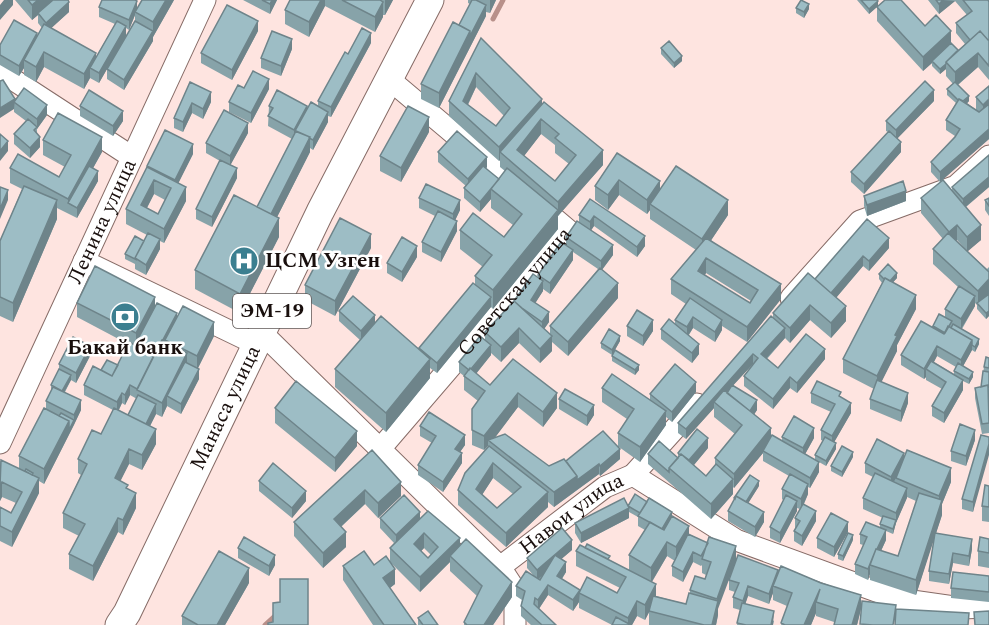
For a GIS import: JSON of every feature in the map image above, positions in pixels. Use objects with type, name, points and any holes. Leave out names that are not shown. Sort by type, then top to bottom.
[{"type":"main road","name":"Манаса улица","points":[[119,625],[127,613],[320,212],[430,0]]},
{"type":"street","name":"Ленина улица","points":[[0,443],[205,0]]},
{"type":"street","points":[[0,71],[132,157]]},
{"type":"street","name":"Советская улица","points":[[380,449],[568,230],[389,80]]},
{"type":"street","points":[[782,309],[860,221],[956,186],[989,156]]},
{"type":"street","name":"Навои улица","points":[[84,261],[259,339],[380,449],[500,567],[605,487],[633,475],[736,540],[898,599],[961,608],[989,607]]},
{"type":"street","points":[[633,475],[711,387]]},
{"type":"street","points":[[500,567],[515,590],[515,625]]},
{"type":"building","points":[[28,0],[38,0],[32,5]]},
{"type":"building","points":[[53,0],[68,0],[69,2],[46,23],[38,13]]},
{"type":"building","points":[[102,0],[137,1],[129,20],[99,7]]},
{"type":"building","points":[[142,0],[166,0],[153,22],[135,12]]},
{"type":"building","points":[[290,0],[321,0],[309,22],[285,10]]},
{"type":"building","points":[[342,0],[380,0],[383,2],[375,17]]},
{"type":"building","points":[[472,0],[486,5],[470,36],[470,31],[459,25]]},
{"type":"building","points":[[801,0],[809,4],[804,12],[796,8]]},
{"type":"building","points":[[861,0],[877,0],[878,1],[869,9]]},
{"type":"building","points":[[885,0],[901,0],[925,26],[936,15],[951,31],[923,57],[877,7]]},
{"type":"building","points":[[963,0],[988,0],[989,41],[980,31],[970,40],[956,23],[972,11]]},
{"type":"building","points":[[227,5],[258,21],[232,70],[201,53]]},
{"type":"building","points":[[14,20],[37,33],[19,66],[0,55],[0,45]]},
{"type":"building","points":[[117,21],[126,26],[99,73],[90,68]]},
{"type":"building","points":[[135,21],[153,31],[124,80],[107,69]]},
{"type":"building","points":[[453,22],[470,31],[439,93],[421,84]]},
{"type":"building","points":[[44,24],[96,53],[84,74],[44,52],[36,67],[24,60]]},
{"type":"building","points":[[362,28],[371,33],[331,107],[318,101],[345,52],[348,54]]},
{"type":"building","points":[[272,31],[292,39],[281,66],[261,58]]},
{"type":"building","points":[[980,31],[989,41],[989,66],[978,53],[955,72],[946,62]]},
{"type":"building","points":[[481,38],[542,99],[499,147],[449,101]],"holes":[[[476,73],[510,108],[496,126],[463,101]]]},
{"type":"building","points":[[669,41],[682,56],[674,63],[661,48]]},
{"type":"building","points":[[951,43],[958,50],[940,69],[932,61]]},
{"type":"building","points":[[253,71],[269,79],[251,113],[229,102],[238,85],[244,88]]},
{"type":"building","points":[[3,80],[15,99],[0,108],[0,81]]},
{"type":"building","points":[[925,81],[934,90],[896,130],[886,121]]},
{"type":"building","points":[[190,82],[211,92],[203,109],[192,103],[183,122],[174,118]]},
{"type":"building","points":[[955,82],[969,96],[963,101],[958,100],[947,89]]},
{"type":"building","points":[[989,86],[989,99],[983,105],[976,97]]},
{"type":"building","points":[[24,88],[47,105],[37,119],[14,102]]},
{"type":"building","points":[[89,90],[123,111],[113,126],[80,106]]},
{"type":"building","points":[[277,90],[307,106],[294,130],[268,116],[273,108],[269,106]]},
{"type":"building","points":[[959,99],[979,112],[989,104],[989,129],[940,172],[931,162],[960,129],[946,120]]},
{"type":"building","points":[[311,102],[328,112],[313,140],[295,131]]},
{"type":"building","points":[[544,102],[603,150],[558,202],[500,152]],"holes":[[[541,119],[559,134],[555,138],[576,155],[555,181],[517,150]]]},
{"type":"building","points":[[408,106],[429,117],[401,168],[380,156]]},
{"type":"building","points":[[224,110],[248,123],[230,156],[206,143]]},
{"type":"building","points":[[58,113],[102,137],[68,199],[10,168],[18,154],[59,177],[71,155],[43,140]]},
{"type":"building","points":[[28,119],[37,127],[34,130],[40,137],[30,148],[14,134]]},
{"type":"building","points":[[165,130],[193,144],[175,180],[147,166]]},
{"type":"building","points":[[296,131],[310,137],[271,214],[257,207]]},
{"type":"building","points":[[457,131],[487,157],[468,179],[438,152]]},
{"type":"building","points":[[889,131],[901,142],[864,184],[851,172]]},
{"type":"building","points":[[0,134],[8,141],[0,151]]},
{"type":"building","points":[[617,153],[660,181],[647,200],[619,180],[608,195],[595,186]]},
{"type":"building","points":[[989,155],[989,177],[963,199],[952,187]]},
{"type":"building","points":[[220,160],[237,168],[212,217],[196,209]]},
{"type":"building","points":[[89,166],[98,171],[77,208],[68,203]]},
{"type":"building","points":[[483,166],[499,179],[480,202],[464,188]]},
{"type":"building","points":[[676,166],[728,200],[702,239],[650,204]]},
{"type":"building","points":[[147,167],[186,187],[164,229],[126,209]],"holes":[[[154,180],[171,188],[158,214],[141,205]]]},
{"type":"building","points":[[507,168],[558,210],[493,290],[475,276],[492,255],[460,230],[473,213],[504,237],[522,214],[491,189]]},
{"type":"building","points":[[943,180],[981,225],[967,237],[957,225],[949,232],[921,198]]},
{"type":"building","points":[[903,181],[906,191],[867,205],[864,196]]},
{"type":"building","points":[[426,184],[460,200],[453,214],[419,198]]},
{"type":"building","points":[[24,186],[57,200],[13,303],[0,297],[0,241]]},
{"type":"building","points":[[0,187],[8,190],[0,209]]},
{"type":"building","points":[[234,195],[279,218],[240,294],[195,270]]},
{"type":"building","points":[[590,199],[645,236],[637,247],[594,216],[590,222],[579,215]]},
{"type":"building","points":[[438,211],[457,221],[441,252],[422,242]]},
{"type":"building","points":[[340,218],[371,234],[335,301],[305,285]]},
{"type":"building","points":[[867,219],[889,238],[869,261],[863,256],[831,293],[815,279]]},
{"type":"building","points":[[577,221],[613,245],[601,261],[566,237]]},
{"type":"building","points":[[148,233],[160,239],[146,265],[135,258]]},
{"type":"building","points":[[948,233],[989,272],[989,279],[978,291],[933,249]]},
{"type":"building","points":[[135,236],[144,241],[135,258],[137,260],[125,254]]},
{"type":"building","points":[[402,237],[417,246],[402,272],[387,263]]},
{"type":"building","points":[[706,238],[781,284],[747,327],[671,279]],"holes":[[[706,258],[758,290],[750,303],[698,271]]]},
{"type":"building","points":[[561,242],[573,250],[550,283],[538,275]]},
{"type":"building","points":[[888,264],[897,273],[890,281],[879,274]]},
{"type":"building","points":[[95,266],[155,297],[136,333],[77,303]]},
{"type":"building","points":[[600,268],[618,283],[568,342],[550,326]]},
{"type":"building","points":[[808,273],[846,306],[831,323],[810,305],[790,328],[773,313]]},
{"type":"building","points":[[533,274],[543,281],[531,300],[549,312],[542,322],[514,301]]},
{"type":"building","points":[[885,278],[916,295],[877,376],[843,359]]},
{"type":"building","points":[[473,283],[491,297],[437,363],[419,348]]},
{"type":"building","points":[[959,286],[975,296],[961,319],[945,309]]},
{"type":"building","points":[[989,294],[989,311],[986,313],[977,303]]},
{"type":"building","points":[[353,296],[375,315],[361,331],[339,311]]},
{"type":"building","points":[[690,298],[722,320],[715,332],[693,317],[687,327],[675,320]]},
{"type":"building","points":[[514,301],[552,336],[540,349],[519,328],[501,347],[485,332]]},
{"type":"building","points":[[157,303],[177,313],[157,351],[137,341]]},
{"type":"building","points":[[183,306],[214,322],[197,356],[165,340]]},
{"type":"building","points":[[637,310],[653,320],[643,336],[627,326]]},
{"type":"building","points":[[939,314],[952,321],[945,333],[933,326]]},
{"type":"building","points":[[381,316],[430,359],[386,413],[335,369]]},
{"type":"building","points":[[771,316],[785,328],[761,354],[778,368],[806,334],[825,349],[797,383],[790,377],[773,399],[744,376],[758,358],[753,354],[686,429],[678,423]]},
{"type":"building","points":[[669,319],[699,344],[692,353],[661,329]]},
{"type":"building","points":[[921,321],[944,334],[948,326],[972,340],[961,360],[937,346],[924,369],[901,355]]},
{"type":"building","points":[[953,324],[979,339],[975,347],[972,345],[972,340],[951,328]]},
{"type":"building","points":[[609,329],[620,336],[612,350],[601,343]]},
{"type":"building","points":[[480,336],[491,345],[469,370],[459,362]]},
{"type":"building","points":[[73,337],[90,346],[76,373],[59,364]]},
{"type":"building","points":[[162,340],[187,353],[162,403],[137,390]]},
{"type":"building","points":[[129,342],[154,355],[137,389],[130,385],[125,395],[122,393],[117,402],[84,385],[93,366],[112,376]]},
{"type":"building","points":[[615,350],[639,365],[635,370],[612,356]]},
{"type":"building","points":[[986,357],[989,358],[989,368],[984,367]]},
{"type":"building","points":[[513,359],[557,393],[543,412],[518,393],[484,436],[472,430],[472,409],[485,391],[464,376],[470,368],[490,385]]},
{"type":"building","points":[[107,360],[118,365],[112,376],[101,370]]},
{"type":"building","points":[[931,361],[963,380],[944,413],[932,406],[946,382],[926,369]]},
{"type":"building","points":[[185,362],[199,369],[181,404],[167,396]]},
{"type":"building","points":[[958,363],[973,372],[969,379],[954,371]]},
{"type":"building","points":[[675,364],[696,382],[672,412],[650,394]]},
{"type":"building","points":[[59,369],[71,375],[62,391],[51,385]]},
{"type":"building","points":[[983,371],[989,372],[989,388],[988,385],[981,387]]},
{"type":"building","points":[[612,374],[666,411],[640,447],[618,433],[634,409],[602,388]]},
{"type":"building","points":[[877,380],[908,393],[901,411],[870,399]]},
{"type":"building","points":[[296,381],[357,431],[335,458],[275,408]]},
{"type":"building","points":[[817,381],[841,392],[839,396],[851,403],[832,436],[821,430],[835,404],[811,393]]},
{"type":"building","points":[[732,385],[757,400],[750,411],[727,393]]},
{"type":"building","points":[[988,385],[989,423],[982,424],[975,388]]},
{"type":"building","points":[[53,387],[81,400],[74,415],[46,401]]},
{"type":"building","points":[[565,389],[594,405],[587,416],[559,399]]},
{"type":"building","points":[[724,390],[771,428],[734,474],[715,458],[742,425],[714,402]]},
{"type":"building","points":[[138,395],[156,404],[146,424],[128,415]]},
{"type":"building","points":[[44,408],[69,421],[44,469],[19,456]]},
{"type":"building","points":[[114,408],[156,429],[142,455],[129,449],[115,478],[128,485],[126,488],[136,493],[123,520],[118,518],[93,566],[69,554],[85,524],[63,513],[87,464],[78,459],[92,430],[101,434]]},
{"type":"building","points":[[429,412],[465,435],[455,449],[462,453],[443,482],[418,465],[436,436],[420,426]]},
{"type":"building","points":[[61,413],[74,420],[69,430],[69,421],[59,416]]},
{"type":"building","points":[[794,416],[814,428],[803,448],[782,437]]},
{"type":"building","points":[[960,424],[975,430],[966,456],[951,451]]},
{"type":"building","points":[[697,429],[708,438],[689,460],[678,453]]},
{"type":"building","points":[[603,431],[620,449],[600,466],[599,464],[577,480],[577,476],[566,461]]},
{"type":"building","points":[[505,434],[549,466],[564,459],[577,476],[554,492],[488,440]]},
{"type":"building","points":[[772,435],[819,462],[810,478],[763,451]]},
{"type":"building","points":[[981,435],[989,437],[989,444],[973,502],[962,499]]},
{"type":"building","points":[[825,437],[836,443],[826,461],[815,455]]},
{"type":"building","points":[[877,439],[904,453],[891,477],[865,463]]},
{"type":"building","points":[[659,441],[678,458],[669,468],[669,472],[648,454]]},
{"type":"building","points":[[489,446],[548,492],[506,533],[458,490],[465,473]],"holes":[[[493,463],[521,487],[497,508],[476,489]]]},
{"type":"building","points":[[842,446],[853,452],[842,472],[831,466]]},
{"type":"building","points":[[372,450],[401,482],[378,503],[365,490],[334,519],[346,532],[323,553],[294,522]]},
{"type":"building","points":[[907,450],[951,468],[939,496],[896,478]]},
{"type":"building","points":[[681,454],[706,476],[716,464],[733,479],[711,504],[669,468]]},
{"type":"building","points":[[1,460],[39,478],[12,532],[0,526],[0,507],[11,513],[22,492],[2,482],[0,486]]},
{"type":"building","points":[[273,463],[306,491],[292,508],[259,481]]},
{"type":"building","points":[[875,473],[907,488],[896,513],[863,498]]},
{"type":"building","points":[[790,474],[808,484],[801,499],[782,489]]},
{"type":"building","points":[[750,475],[759,481],[746,502],[736,496],[735,499],[734,498]]},
{"type":"building","points":[[985,485],[989,486],[989,507],[982,506]]},
{"type":"building","points":[[919,493],[942,500],[916,580],[870,565],[876,549],[898,556]]},
{"type":"building","points":[[635,494],[647,502],[640,513],[628,506]]},
{"type":"building","points":[[404,495],[420,512],[396,535],[380,518]]},
{"type":"building","points":[[786,495],[797,501],[780,533],[770,527]]},
{"type":"building","points":[[736,496],[764,512],[755,527],[728,511]]},
{"type":"building","points":[[624,498],[629,508],[581,533],[575,523]]},
{"type":"building","points":[[649,498],[672,512],[662,529],[638,516]]},
{"type":"building","points":[[803,504],[816,511],[802,536],[794,531],[800,521],[795,518]]},
{"type":"building","points":[[428,511],[460,538],[420,577],[390,548]],"holes":[[[424,533],[438,547],[428,558],[414,544]]]},
{"type":"building","points":[[831,513],[848,522],[834,547],[817,538]]},
{"type":"building","points":[[672,516],[689,526],[676,547],[667,542],[651,568],[629,555],[650,522],[664,530]]},
{"type":"building","points":[[883,516],[896,520],[893,529],[880,524]]},
{"type":"building","points":[[866,522],[886,530],[868,569],[855,564],[867,537],[860,534]]},
{"type":"building","points":[[562,528],[572,540],[537,570],[527,558]]},
{"type":"building","points":[[848,533],[853,535],[843,556],[838,554]]},
{"type":"building","points":[[935,533],[972,539],[969,556],[953,553],[949,574],[929,571]]},
{"type":"building","points":[[688,534],[708,543],[701,556],[693,552],[683,572],[672,566]]},
{"type":"building","points":[[244,537],[275,555],[269,566],[238,548]]},
{"type":"building","points":[[709,537],[736,546],[717,599],[690,590],[695,576],[705,579],[711,562],[702,559]]},
{"type":"building","points":[[980,537],[989,539],[989,553],[978,551]]},
{"type":"building","points":[[466,539],[512,582],[484,625],[467,625],[464,622],[482,586],[450,556]]},
{"type":"building","points":[[587,544],[610,556],[608,559],[585,548]]},
{"type":"building","points":[[580,545],[656,584],[645,605],[637,601],[628,618],[579,593],[587,577],[617,593],[626,577],[576,551]]},
{"type":"building","points":[[219,551],[249,568],[217,625],[198,625],[182,616]]},
{"type":"building","points":[[364,551],[374,565],[386,556],[395,569],[383,578],[416,625],[384,625],[343,566]]},
{"type":"building","points":[[555,555],[566,562],[557,576],[580,590],[573,600],[548,585],[538,600],[535,598],[534,604],[556,625],[542,625],[521,606],[525,591],[516,586],[526,571],[540,580]]},
{"type":"building","points":[[738,555],[778,570],[769,594],[748,586],[743,601],[733,597],[739,583],[729,580]]},
{"type":"building","points":[[781,566],[821,583],[861,595],[852,625],[834,625],[838,609],[816,602],[820,589],[804,625],[781,623],[792,593],[773,586]]},
{"type":"building","points":[[953,572],[989,576],[989,592],[951,588]]},
{"type":"building","points":[[280,579],[308,579],[308,625],[268,625],[273,622],[273,603],[280,602]]},
{"type":"building","points":[[689,593],[718,601],[712,625],[649,611],[653,596],[686,604]]},
{"type":"building","points":[[862,601],[896,605],[893,625],[860,624]]},
{"type":"building","points":[[742,603],[774,611],[771,625],[737,623]]},
{"type":"building","points":[[896,609],[969,613],[968,625],[895,625]]},
{"type":"building","points":[[428,611],[438,625],[423,625],[418,618]]},
{"type":"building","points":[[989,611],[989,625],[975,625],[974,612]]},
{"type":"building","points":[[616,617],[631,625],[612,625]]},
{"type":"waterway","points":[[493,19],[503,0]]},
{"type":"waterway","points":[[265,625],[277,614]]},
{"type":"place","name":"ЦСМ Узген","points":[[244,261]]},
{"type":"place","name":"Бакай банк","points":[[125,317]]}]
